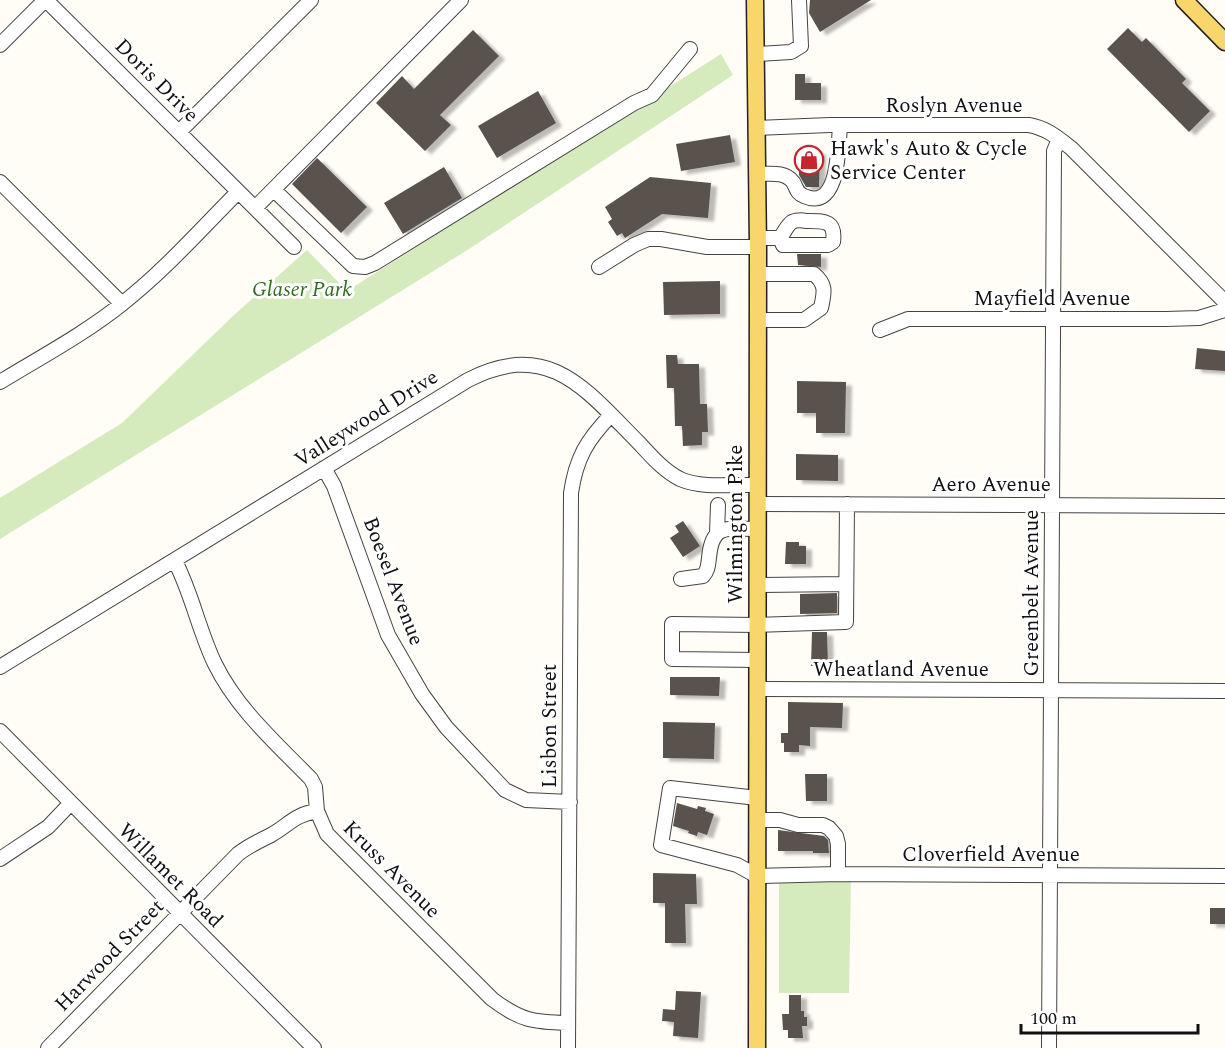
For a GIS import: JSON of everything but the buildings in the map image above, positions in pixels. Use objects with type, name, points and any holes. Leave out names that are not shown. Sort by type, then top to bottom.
[{"type":"main road","name":"Wilmington Pike","points":[[755,0],[758,128],[757,1048]]},
{"type":"main road","points":[[1184,0],[1225,42]]},
{"type":"street","points":[[0,45],[46,0]]},
{"type":"street","name":"Doris Drive","points":[[46,0],[294,247]]},
{"type":"street","points":[[180,131],[311,0]]},
{"type":"street","points":[[255,208],[461,0]]},
{"type":"street","points":[[756,54],[791,52],[801,46],[799,0]]},
{"type":"street","points":[[274,190],[353,266],[365,267],[634,103],[652,95],[690,50]]},
{"type":"street","name":"Roslyn Avenue","points":[[758,128],[1029,125],[1040,127],[1059,139],[1087,164],[1225,302]]},
{"type":"street","points":[[758,174],[784,174],[792,181],[797,191],[805,197],[820,198],[828,193],[832,183],[838,155],[840,126]]},
{"type":"street","name":"Greenbelt Avenue","points":[[1049,1048],[1054,151],[1059,139]]},
{"type":"street","points":[[0,182],[122,304]]},
{"type":"street","points":[[0,382],[99,321],[122,304],[238,192]]},
{"type":"street","points":[[599,267],[648,239],[707,247],[785,241],[828,245],[833,242],[834,231],[830,224],[824,221],[791,222],[785,241]]},
{"type":"street","points":[[758,274],[814,274],[825,288],[821,308],[804,320],[758,320]]},
{"type":"street","name":"Mayfield Avenue","points":[[880,330],[908,319],[1199,318],[1225,310]]},
{"type":"street","name":"Valleywood Drive","points":[[0,667],[468,380],[498,367],[517,364],[534,365],[549,368],[566,376],[582,387],[657,462],[681,479],[698,484],[758,485]]},
{"type":"street","name":"Lisbon Street","points":[[568,1048],[571,493],[578,460],[594,433],[611,415]]},
{"type":"street","name":"Boesel Avenue","points":[[324,468],[334,486],[388,635],[422,694],[446,727],[505,790],[516,797],[536,801],[570,802]]},
{"type":"street","name":"Aero Avenue","points":[[757,504],[1225,506]]},
{"type":"street","points":[[758,660],[672,658],[672,624],[758,625],[846,622],[847,504]]},
{"type":"street","points":[[717,533],[718,505]]},
{"type":"street","points":[[681,579],[703,576],[708,570],[711,540],[717,533],[725,529],[758,529]]},
{"type":"street","name":"Kruss Avenue","points":[[175,561],[185,581],[214,662],[227,686],[242,707],[311,779],[315,787],[317,811],[327,834],[492,999],[510,1013],[522,1018],[537,1022],[568,1023]]},
{"type":"street","points":[[758,585],[846,584]]},
{"type":"street","name":"Wheatland Avenue","points":[[758,689],[1225,691]]},
{"type":"street","name":"Willamet Road","points":[[0,731],[314,1048]]},
{"type":"street","points":[[757,798],[670,788],[661,845],[736,865],[757,876]]},
{"type":"street","points":[[0,859],[48,827],[70,804]]},
{"type":"street","name":"Harwood Street","points":[[51,1047],[238,854],[250,844],[280,829],[302,813],[317,811]]},
{"type":"street","points":[[757,820],[780,820],[798,825],[823,825],[829,828],[836,836],[838,844],[838,874]]},
{"type":"street","name":"Cloverfield Avenue","points":[[757,876],[838,874],[1225,876]]},
{"type":"green space","name":"Glaser Park","points":[[721,54],[733,75],[469,249],[0,539],[0,498],[122,423],[234,315],[307,250],[347,291]]},
{"type":"green space","points":[[779,880],[851,880],[849,993],[779,993]]},
{"type":"place","name":"Hawk's Auto & Cycle Service Center","points":[[809,160]]}]
